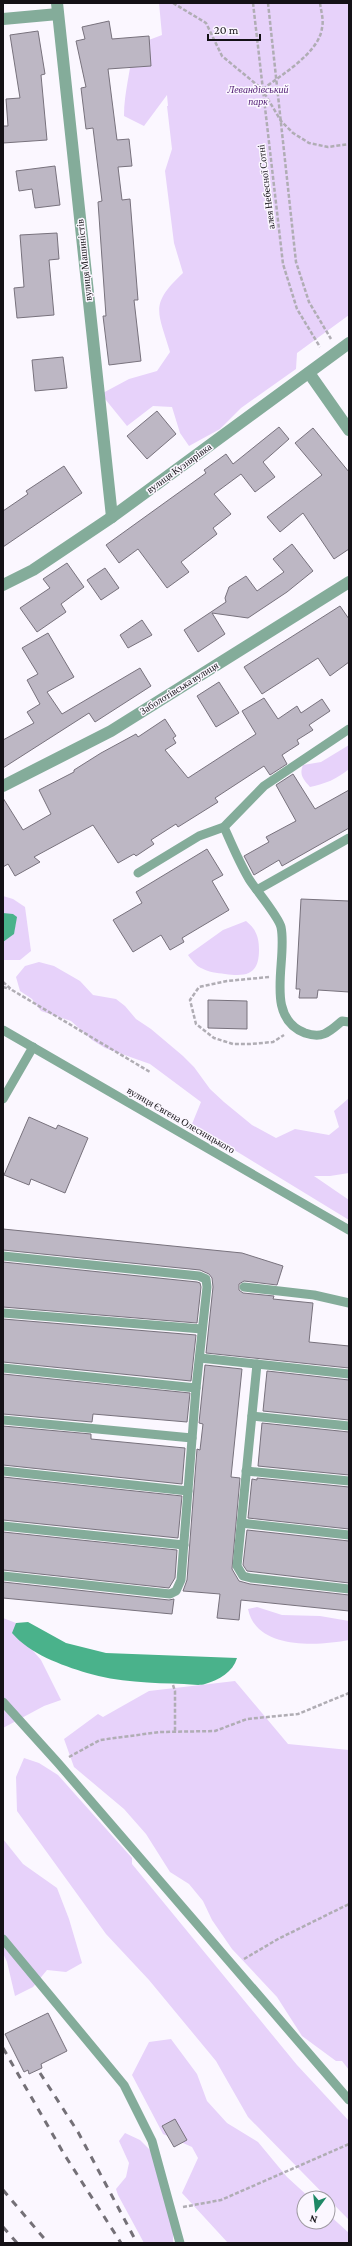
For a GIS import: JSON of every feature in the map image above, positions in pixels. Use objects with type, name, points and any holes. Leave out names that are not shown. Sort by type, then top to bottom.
[{"type":"street","points":[[3,19],[57,8]]},
{"type":"street","name":"вулиця Машиністів","points":[[57,8],[112,518]]},
{"type":"street","name":"вулиця Кузнярівка","points":[[3,585],[33,570],[112,518],[349,343]]},
{"type":"street","points":[[310,373],[349,430]]},
{"type":"street","name":"Заболотівська вулиця","points":[[3,786],[111,731],[349,582]]},
{"type":"lane","points":[[138,873],[199,836],[224,827],[264,786],[349,729]]},
{"type":"lane","points":[[224,827],[237,857],[281,926],[280,999],[284,1014],[295,1029],[312,1035],[326,1035],[342,1021],[349,1022]]},
{"type":"lane","points":[[257,890],[349,838]]},
{"type":"lane","name":"вулиця Євгена Олесницького","points":[[3,1030],[349,1230]]},
{"type":"lane","points":[[3,1099],[33,1047]]},
{"type":"lane","points":[[3,1256],[199,1276],[206,1279],[207,1287],[196,1388],[181,1580],[176,1591],[170,1594],[3,1576]]},
{"type":"lane","points":[[244,1287],[314,1295],[349,1303]]},
{"type":"lane","points":[[3,1313],[202,1329]]},
{"type":"lane","points":[[200,1358],[349,1374]]},
{"type":"lane","points":[[257,1364],[237,1566],[242,1576],[349,1589]]},
{"type":"lane","points":[[3,1368],[196,1388]]},
{"type":"lane","points":[[252,1416],[349,1426]]},
{"type":"lane","points":[[3,1420],[192,1438]]},
{"type":"lane","points":[[246,1471],[349,1481]]},
{"type":"lane","points":[[3,1472],[188,1491]]},
{"type":"lane","points":[[241,1524],[349,1535]]},
{"type":"lane","points":[[3,1526],[184,1544]]},
{"type":"lane","points":[[3,1702],[58,1763],[349,2100]]},
{"type":"lane","points":[[3,1939],[124,2085],[152,2141],[180,2243]]},
{"type":"path","points":[[173,3],[206,23],[222,56],[262,89],[281,121],[293,133],[309,143],[328,146],[349,144]]},
{"type":"path","name":"алея Небесної Сотні","points":[[252,3],[282,264],[297,309],[328,359]]},
{"type":"path","points":[[268,3],[296,262],[309,302],[338,352]]},
{"type":"path","points":[[262,89],[295,66],[315,43],[322,28],[320,3]]},
{"type":"path","points":[[281,977],[227,981],[199,987],[190,1000],[196,1024],[214,1038],[233,1044],[273,1042],[295,1029]]},
{"type":"path","points":[[3,982],[12,990],[150,1072]]},
{"type":"path","points":[[3,987],[12,990]]},
{"type":"path","points":[[173,1685],[175,1691],[175,1732]]},
{"type":"path","points":[[58,1763],[100,1740],[175,1732],[215,1731],[247,1719],[298,1714],[349,1693]]},
{"type":"path","points":[[233,1965],[278,1939],[349,1904]]},
{"type":"path","points":[[170,2209],[221,2200],[349,2144]]},
{"type":"green space","name":"Левандівський парк","points":[[159,3],[349,3],[349,315],[297,353],[296,369],[241,408],[220,429],[189,446],[180,433],[172,407],[153,406],[127,426],[101,394],[129,379],[157,371],[170,352],[162,327],[159,309],[165,293],[183,273],[174,243],[165,171],[172,149],[167,95],[144,126],[124,116],[125,98],[133,46],[162,35]]},
{"type":"green space","points":[[349,745],[349,769],[331,781],[321,784],[310,787],[305,782],[301,772],[303,765],[321,762]]},
{"type":"green space","points":[[3,896],[13,899],[25,907],[31,951],[20,960],[3,960]]},
{"type":"green space","points":[[246,921],[255,930],[259,945],[257,965],[250,972],[232,975],[210,971],[197,966],[188,955],[223,930]]},
{"type":"green space","points":[[39,962],[54,966],[80,981],[93,995],[116,999],[125,1006],[136,1019],[151,1029],[183,1056],[194,1067],[210,1089],[224,1102],[252,1125],[276,1138],[295,1129],[329,1135],[339,1127],[334,1111],[349,1098],[349,1173],[330,1176],[314,1176],[349,1200],[349,1220],[192,1124],[201,1102],[150,1064],[105,1048],[92,1040],[71,1021],[41,1011],[32,999],[20,991],[16,977],[25,966]]},
{"type":"green space","points":[[257,1607],[282,1615],[320,1616],[349,1621],[349,1640],[306,1644],[275,1638],[263,1632],[253,1622],[248,1609]]},
{"type":"green space","points":[[3,1618],[16,1623],[21,1637],[41,1660],[61,1700],[44,1706],[3,1728]]},
{"type":"green space","points":[[235,1681],[288,1744],[349,1750],[349,2070],[342,2061],[336,2061],[302,2036],[277,1997],[232,1949],[212,1920],[203,1901],[189,1884],[170,1872],[146,1834],[124,1809],[74,1767],[64,1739],[98,1714],[103,1717],[149,1691]]},
{"type":"green space","points":[[24,1758],[39,1763],[58,1775],[132,1858],[132,1864],[297,2065],[349,2121],[349,2220],[336,2207],[336,2190],[320,2190],[248,2117],[216,2061],[149,1980],[106,1934],[17,1811],[16,1777]]},
{"type":"green space","points":[[3,1839],[23,1864],[57,1888],[69,1919],[82,1963],[66,1972],[47,1970],[33,1987],[15,1996],[7,1962],[3,1953]]},
{"type":"green space","points":[[171,2039],[197,2074],[207,2101],[227,2123],[258,2142],[287,2177],[301,2190],[296,2190],[296,2230],[336,2230],[336,2221],[349,2233],[349,2243],[228,2243],[182,2193],[198,2158],[192,2147],[163,2134],[132,2075],[149,2042]]},
{"type":"green space","points":[[125,2133],[140,2140],[156,2156],[173,2230],[173,2243],[144,2243],[118,2195],[116,2189],[126,2177],[129,2163],[119,2141]]},
{"type":"shaded area","points":[[3,913],[13,914],[17,917],[14,934],[3,942]]},
{"type":"shaded area","points":[[28,1622],[66,1643],[106,1653],[237,1658],[235,1663],[225,1675],[203,1685],[122,1680],[98,1676],[46,1658],[28,1647],[12,1633],[16,1623]]},
{"type":"building","points":[[109,21],[112,39],[149,36],[151,66],[108,69],[117,140],[129,139],[132,166],[118,167],[122,200],[130,199],[138,300],[134,300],[141,361],[109,365],[103,316],[106,316],[98,202],[102,201],[93,128],[86,129],[81,88],[86,87],[76,41],[85,39],[82,27]]},
{"type":"building","points":[[38,31],[45,74],[41,75],[47,140],[3,143],[3,126],[8,126],[6,99],[20,98],[10,35]]},
{"type":"building","points":[[55,166],[60,205],[35,208],[32,189],[19,191],[16,171]]},
{"type":"building","points":[[57,233],[59,259],[49,260],[54,315],[17,318],[14,288],[24,287],[20,235]]},
{"type":"building","points":[[63,357],[67,388],[35,391],[32,360]]},
{"type":"building","points":[[157,411],[176,434],[147,459],[127,436]]},
{"type":"building","points":[[279,427],[289,439],[263,462],[275,477],[255,492],[241,474],[214,494],[231,514],[213,528],[217,534],[181,562],[189,572],[167,588],[138,549],[119,563],[106,545],[206,473],[204,470],[226,454],[233,464]]},
{"type":"building","points":[[313,428],[349,472],[349,549],[334,559],[303,513],[280,532],[267,517],[322,475],[295,443]]},
{"type":"building","points":[[64,466],[82,493],[3,547],[3,511],[28,494],[26,491]]},
{"type":"building","points":[[292,544],[313,571],[287,592],[248,618],[212,613],[225,634],[198,652],[184,630],[226,602],[225,598],[229,587],[246,576],[257,591],[284,572],[273,559]]},
{"type":"building","points":[[67,563],[84,587],[61,604],[66,612],[37,632],[20,608],[50,588],[43,579]]},
{"type":"building","points":[[105,568],[119,588],[101,600],[87,580]]},
{"type":"building","points":[[340,606],[349,619],[349,662],[330,676],[318,658],[262,694],[244,667]]},
{"type":"building","points":[[142,620],[152,635],[128,648],[120,635]]},
{"type":"building","points":[[48,633],[74,677],[47,692],[62,714],[140,668],[151,686],[95,722],[89,713],[3,768],[3,740],[34,723],[27,712],[40,704],[27,680],[38,674],[22,648]]},
{"type":"building","points":[[219,682],[239,713],[216,727],[197,696]]},
{"type":"building","points":[[264,698],[278,719],[297,706],[301,713],[322,699],[330,711],[309,725],[313,730],[297,740],[299,744],[282,755],[287,764],[270,775],[264,766],[215,798],[218,802],[178,827],[176,824],[151,840],[154,844],[136,856],[134,854],[118,863],[93,825],[34,857],[40,862],[15,876],[8,864],[3,867],[3,798],[23,830],[51,814],[39,790],[74,772],[74,770],[101,753],[136,734],[138,737],[165,719],[176,736],[173,738],[176,743],[165,750],[188,778],[256,734],[242,711]]},
{"type":"building","points":[[293,774],[315,809],[349,790],[349,828],[282,866],[279,860],[254,875],[244,856],[269,842],[266,837],[296,821],[276,785]]},
{"type":"building","points":[[207,849],[223,875],[212,881],[229,910],[182,938],[184,942],[170,950],[161,935],[133,952],[113,920],[142,903],[136,892]]},
{"type":"building","points":[[301,899],[349,901],[349,992],[318,990],[317,998],[299,998],[300,989],[296,989]]},
{"type":"building","points":[[208,1000],[247,1001],[247,1029],[208,1028]]},
{"type":"building","points":[[29,1117],[56,1129],[58,1125],[88,1138],[65,1193],[31,1179],[29,1185],[4,1175]]},
{"type":"building","points":[[3,1229],[242,1253],[283,1266],[277,1285],[244,1281],[239,1284],[239,1290],[243,1293],[274,1296],[273,1299],[313,1303],[309,1342],[349,1346],[349,1368],[206,1353],[213,1287],[212,1278],[209,1274],[200,1270],[3,1250]]},
{"type":"building","points":[[3,1262],[197,1282],[200,1283],[201,1287],[197,1323],[3,1307]]},
{"type":"building","points":[[3,1319],[196,1335],[191,1381],[3,1362]]},
{"type":"building","points":[[205,1365],[242,1369],[231,1477],[240,1478],[232,1569],[239,1581],[250,1584],[349,1595],[349,1611],[241,1600],[239,1620],[217,1618],[220,1594],[183,1591],[187,1580],[197,1449],[200,1450],[203,1424],[199,1423]]},
{"type":"building","points":[[267,1371],[349,1380],[349,1420],[263,1411]]},
{"type":"building","points":[[3,1374],[190,1393],[187,1422],[93,1414],[92,1422],[3,1414]]},
{"type":"building","points":[[262,1423],[349,1432],[349,1475],[258,1466]]},
{"type":"building","points":[[3,1426],[91,1434],[91,1439],[185,1448],[182,1484],[3,1465]]},
{"type":"building","points":[[3,1477],[182,1496],[178,1538],[3,1520]]},
{"type":"building","points":[[257,1478],[349,1487],[349,1529],[248,1518],[252,1479],[257,1480]]},
{"type":"building","points":[[247,1530],[349,1541],[349,1583],[247,1571],[243,1565]]},
{"type":"building","points":[[3,1532],[177,1550],[175,1578],[169,1588],[3,1570]]},
{"type":"building","points":[[3,1582],[169,1600],[174,1599],[172,1614],[3,1598]]},
{"type":"building","points":[[48,2013],[67,2051],[41,2064],[42,2068],[29,2074],[28,2070],[24,2072],[5,2034]]},
{"type":"building","points":[[175,2119],[187,2140],[174,2147],[162,2126]]},
{"type":"railway","points":[[3,2048],[64,2154],[121,2243]]},
{"type":"railway","points":[[40,2073],[78,2132],[137,2243]]},
{"type":"railway","points":[[3,2190],[48,2243]]},
{"type":"railway","points":[[3,2227],[17,2243]]}]
